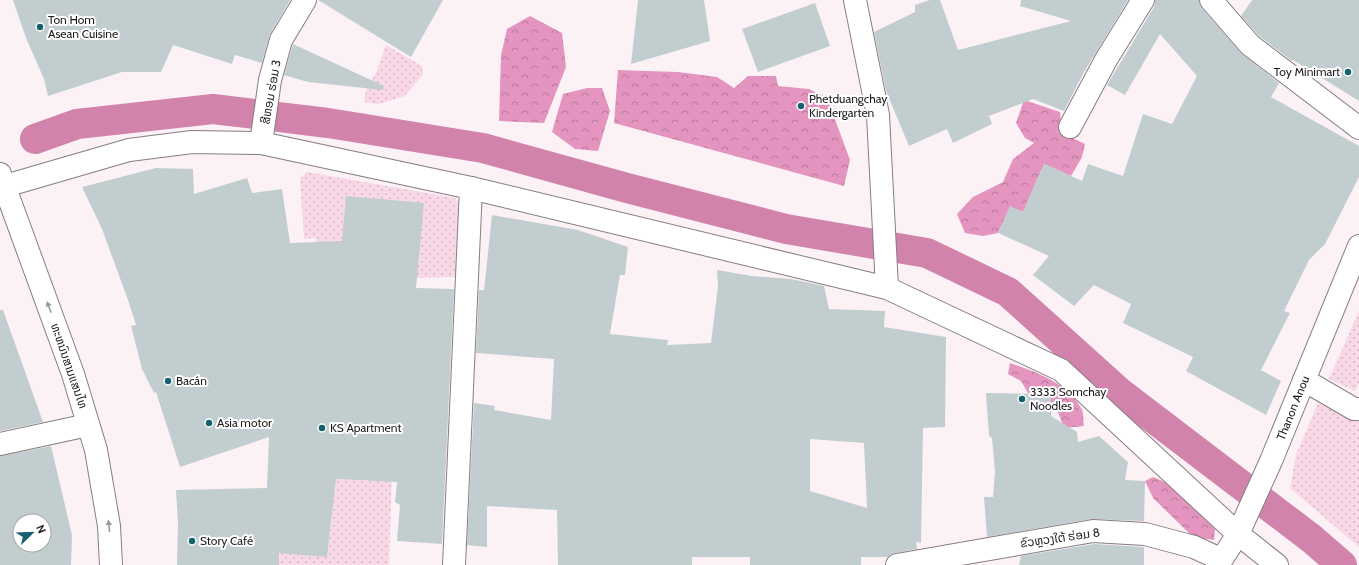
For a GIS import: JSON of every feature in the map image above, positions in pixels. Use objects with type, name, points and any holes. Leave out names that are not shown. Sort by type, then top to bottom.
[{"type":"main road","name":"ສີຫອມ ຮ່ອມ 3","points":[[263,135],[270,80],[281,40],[305,0]]},
{"type":"main road","points":[[855,0],[878,115],[887,288]]},
{"type":"main road","points":[[1070,127],[1107,58],[1143,0]]},
{"type":"main road","points":[[1211,0],[1250,45],[1359,128]]},
{"type":"main road","points":[[2,180],[129,150],[263,135],[471,188],[887,288],[1061,370],[1238,534],[1276,565]]},
{"type":"main road","name":"ທະຫນົນສາມແສນໄທ","points":[[2,180],[73,374],[96,450],[109,526],[111,565]]},
{"type":"main road","points":[[454,565],[471,188]]},
{"type":"main road","name":"Thanon Anou","points":[[1219,562],[1238,534],[1271,461],[1359,246]]},
{"type":"main road","points":[[1304,380],[1354,409],[1359,409]]},
{"type":"main road","points":[[0,444],[88,425]]},
{"type":"main road","name":"ຂົວຫຼວງໃຕ້ ຮ່ອມ 8","points":[[897,565],[1093,531],[1145,534],[1194,547],[1219,562]]},
{"type":"shaded area","points":[[386,45],[422,66],[423,74],[405,96],[379,104],[364,102],[367,86],[376,73]]},
{"type":"shaded area","points":[[307,172],[455,198],[460,206],[456,277],[319,280],[316,238],[304,239],[300,178]]},
{"type":"shaded area","points":[[1359,311],[1359,383],[1355,391],[1329,379]]},
{"type":"shaded area","points":[[395,380],[389,565],[279,565],[280,541],[288,553],[327,557],[335,488],[333,479],[374,481]]},
{"type":"shaded area","points":[[1318,403],[1359,422],[1359,547],[1290,488],[1296,455]]},
{"type":"green space","points":[[530,16],[562,33],[566,67],[544,123],[499,121],[501,55],[507,29]]},
{"type":"green space","points":[[618,70],[678,72],[717,77],[734,88],[748,76],[776,76],[778,86],[809,89],[827,98],[850,160],[844,186],[614,123]]},
{"type":"green space","points":[[587,88],[602,88],[610,111],[598,151],[575,149],[552,132],[563,94]]},
{"type":"green space","points":[[1024,100],[1060,112],[1062,133],[1085,144],[1082,157],[1071,176],[1044,164],[1023,212],[1010,207],[998,233],[983,236],[965,233],[957,214],[973,197],[1003,182],[1013,159],[1034,143],[1025,138],[1016,123]]},
{"type":"green space","points":[[1010,363],[1030,370],[1050,380],[1068,392],[1075,399],[1082,410],[1084,426],[1064,428],[1055,404],[1028,393],[1021,381],[1008,374]]},
{"type":"green space","points":[[1153,477],[1172,485],[1215,529],[1214,540],[1193,537],[1153,498],[1145,481]]},
{"type":"building","points":[[13,0],[290,0],[270,34],[262,63],[235,55],[232,64],[173,45],[161,72],[122,72],[48,96],[44,79],[26,38]]},
{"type":"building","points":[[318,0],[443,0],[411,57]]},
{"type":"building","points":[[638,0],[704,0],[710,41],[631,64]]},
{"type":"building","points":[[930,0],[940,0],[958,50],[1071,21],[1020,6],[1021,0],[1128,0],[1084,72],[1064,111],[1033,99],[989,116],[992,124],[953,143],[947,129],[909,146],[886,91],[874,32],[915,12],[915,5]]},
{"type":"building","points":[[1155,0],[1199,0],[1202,8],[1241,53],[1279,83],[1271,97],[1359,146],[1359,177],[1325,244],[1309,260],[1284,311],[1290,313],[1261,370],[1281,381],[1266,415],[1186,371],[1193,357],[1123,323],[1131,304],[1094,285],[1074,306],[1033,275],[1049,256],[998,233],[1010,206],[1023,212],[1044,164],[1082,181],[1088,164],[1123,176],[1143,114],[1172,124],[1197,76],[1160,34],[1125,95],[1107,85],[1154,7]]},
{"type":"building","points":[[1252,0],[1359,0],[1359,101],[1293,60],[1292,61],[1259,36],[1241,16]]},
{"type":"building","points":[[815,3],[830,46],[758,72],[742,29]]},
{"type":"building","points":[[293,44],[384,86],[383,90],[308,82],[284,75]]},
{"type":"building","points":[[156,168],[193,169],[194,194],[247,178],[252,193],[282,189],[290,243],[342,241],[346,196],[424,203],[416,288],[454,289],[442,544],[397,541],[400,505],[395,502],[397,482],[336,479],[327,557],[279,553],[279,565],[177,565],[178,523],[176,490],[267,488],[269,437],[180,467],[156,392],[154,393],[142,369],[131,326],[136,325],[128,300],[102,229],[82,187]]},
{"type":"building","points":[[492,215],[578,230],[628,247],[625,275],[620,275],[610,334],[668,340],[667,345],[711,343],[718,286],[717,270],[752,276],[791,279],[824,286],[829,309],[885,311],[884,327],[946,337],[945,427],[923,428],[921,543],[916,542],[917,549],[895,553],[888,557],[861,557],[861,565],[750,565],[750,557],[692,557],[692,565],[558,565],[557,510],[487,506],[487,547],[467,545],[474,403],[495,406],[494,410],[551,420],[554,359],[476,353],[479,290],[484,290]],"holes":[[[810,439],[864,443],[867,508],[810,491]]]},
{"type":"building","points":[[0,310],[3,310],[43,422],[0,431]]},
{"type":"building","points":[[986,393],[1051,394],[1051,416],[1077,432],[1078,442],[1099,436],[1128,462],[1125,480],[1145,481],[1144,521],[1091,519],[987,537],[984,497],[993,497],[995,472],[992,438],[989,436]]},
{"type":"building","points":[[51,446],[72,535],[71,565],[0,565],[0,456]]},
{"type":"building","points":[[1094,544],[1144,547],[1144,565],[1019,565],[1021,556]]},
{"type":"waterway","points":[[35,139],[77,124],[213,109],[328,123],[483,148],[627,188],[786,229],[927,253],[1008,292],[1119,392],[1312,539],[1342,565]]},
{"type":"place","name":"Ton Hom Asean Cuisine","points":[[40,27]]},
{"type":"place","name":"Toy Minimart","points":[[1348,72]]},
{"type":"place","name":"Phetduangchay Kindergarten","points":[[801,106]]},
{"type":"place","name":"Bacán","points":[[168,381]]},
{"type":"place","name":"3333 Somchay Noodles","points":[[1022,399]]},
{"type":"place","name":"Asia motor","points":[[209,423]]},
{"type":"place","name":"KS Apartment","points":[[322,428]]},
{"type":"place","name":"Story Café","points":[[192,541]]}]
